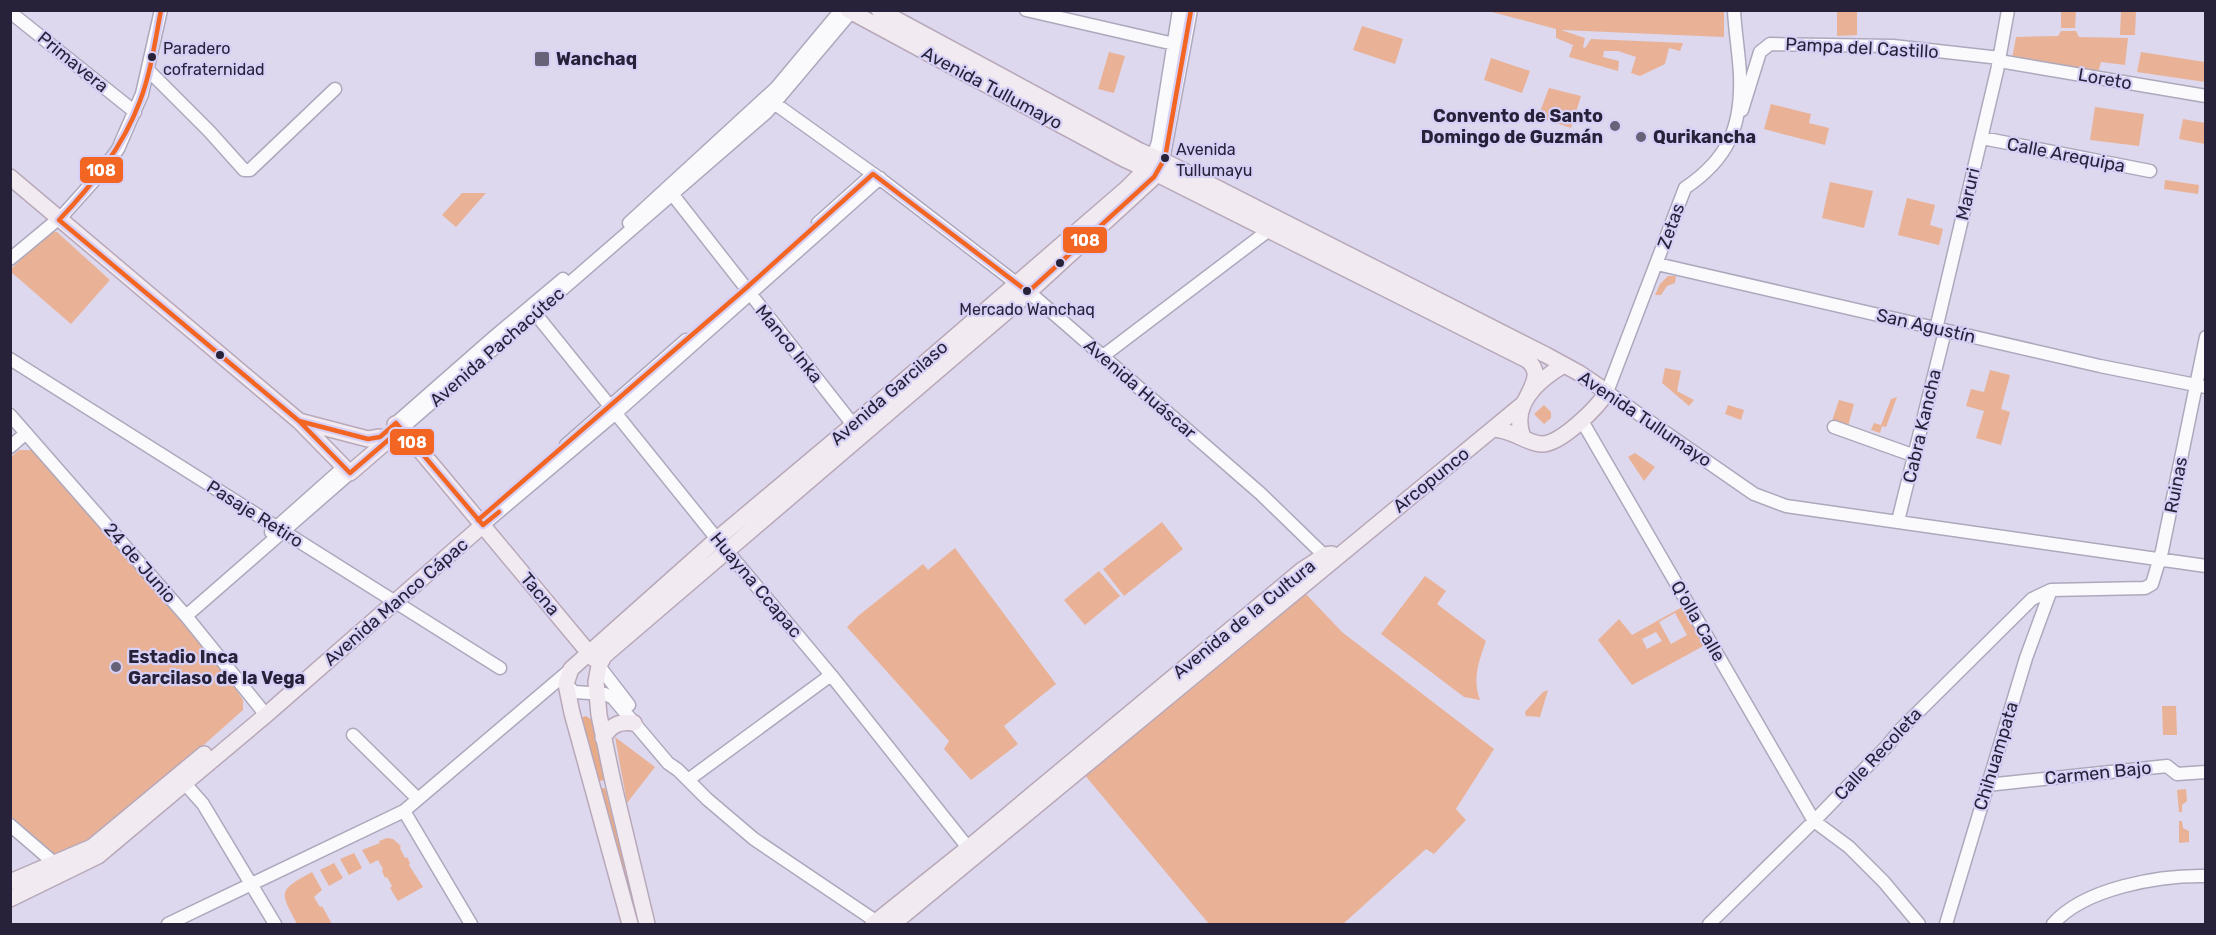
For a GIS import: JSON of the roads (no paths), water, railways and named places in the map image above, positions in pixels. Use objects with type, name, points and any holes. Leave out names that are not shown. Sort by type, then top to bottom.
[{"type":"main road","name":"Avenida Tullumayo","points":[[879,10],[1269,230],[1527,360],[1533,366],[1536,374],[1524,402]]},
{"type":"main road","name":"Avenida Tullumayo","points":[[848,11],[1154,165],[1610,386]]},
{"type":"main road","name":"Avenida Garcilaso","points":[[568,676],[589,652],[857,430],[1152,179],[1154,165]]},
{"type":"main road","points":[[10,177],[299,421],[347,470]]},
{"type":"main road","name":"Arcopunco","points":[[1332,557],[1494,429],[1524,402],[1546,377],[1564,365]]},
{"type":"main road","points":[[1494,429],[1512,432],[1533,442],[1548,443],[1582,421],[1600,403],[1610,386]]},
{"type":"main road","points":[[1524,402],[1519,421],[1524,437]]},
{"type":"main road","points":[[299,421],[368,439],[380,437]]},
{"type":"main road","name":"Avenida Pachacútec","points":[[347,470],[380,437],[399,426]]},
{"type":"main road","name":"Avenida Pachacútec","points":[[347,470],[399,426]]},
{"type":"main road","name":"Tacna","points":[[399,426],[589,652],[598,670]]},
{"type":"main road","name":"Avenida Manco Cápac","points":[[57,869],[95,852],[263,712],[480,523]]},
{"type":"main road","name":"Avenida Garcilaso","points":[[598,670],[609,650],[721,544]]},
{"type":"main road","name":"Avenida de la Cultura","points":[[876,924],[972,853],[1146,707],[1302,570],[1332,557]]},
{"type":"main road","points":[[598,670],[596,694],[603,738],[647,924]]},
{"type":"main road","points":[[568,676],[572,713],[630,924]]},
{"type":"main road","points":[[603,738],[615,724],[634,723]]},
{"type":"main road","name":"Avenida de la Cultura","points":[[893,924],[908,917],[972,853]]},
{"type":"main road","points":[[10,882],[57,869]]},
{"type":"main road","points":[[10,899],[57,869]]},
{"type":"street","points":[[10,259],[59,220],[111,158],[126,133],[149,71],[161,10]]},
{"type":"street","points":[[1026,10],[1174,45]]},
{"type":"street","points":[[1154,165],[1179,10]]},
{"type":"street","points":[[1154,165],[1191,10]]},
{"type":"street","points":[[1734,10],[1740,74],[1738,118]]},
{"type":"street","name":"Maruri","points":[[1940,330],[1982,138],[2003,60],[2008,10]]},
{"type":"street","name":"Avenida Pachacútec","points":[[770,101],[815,40],[848,11]]},
{"type":"street","name":"Avenida Pachacútec","points":[[399,426],[670,192],[770,101],[848,11]]},
{"type":"street","name":"Primavera","points":[[10,12],[135,112]]},
{"type":"street","name":"Pampa del Castillo","points":[[1685,188],[1694,184],[1715,165],[1726,149],[1746,100],[1760,52],[1770,44],[1893,46],[2003,60]]},
{"type":"street","name":"Loreto","points":[[2003,60],[2205,96]]},
{"type":"street","points":[[149,71],[209,131],[244,171],[250,170],[335,89]]},
{"type":"street","name":"Avenida Huáscar","points":[[770,101],[877,176],[1023,288],[1332,557]]},
{"type":"street","name":"Calle Arequipa","points":[[1982,138],[2150,171]]},
{"type":"street","name":"Avenida Manco Cápac","points":[[480,523],[614,409],[877,176]]},
{"type":"street","name":"Zetas","points":[[1610,386],[1685,188]]},
{"type":"street","name":"Manco Inka","points":[[670,192],[857,430]]},
{"type":"street","points":[[1103,356],[1269,230]]},
{"type":"street","name":"San Agustín","points":[[1656,264],[2100,366],[2201,386]]},
{"type":"street","name":"Huayna Ccapac","points":[[533,310],[721,544],[831,675],[972,853]]},
{"type":"street","name":"Cabra Kancha","points":[[1898,521],[1915,456],[1940,330]]},
{"type":"street","name":"Ruinas","points":[[2051,590],[2145,588],[2152,584],[2160,560],[2201,386],[2205,337]]},
{"type":"street","name":"Pasaje Retiro","points":[[10,359],[500,668]]},
{"type":"street","name":"Avenida Tullumayo","points":[[1610,386],[1747,490],[1767,500],[1808,510],[2205,566]]},
{"type":"street","name":"24 de Junio","points":[[10,415],[184,613],[263,712]]},
{"type":"street","name":"Q'olla Calle","points":[[1582,421],[1814,821]]},
{"type":"street","points":[[1834,427],[1915,456]]},
{"type":"street","points":[[10,447],[26,433]]},
{"type":"street","name":"Avenida Pachacútec","points":[[184,613],[347,470]]},
{"type":"street","name":"Calle Recoleta","points":[[1709,924],[1814,821],[1900,730],[2020,610],[2032,599],[2051,590]]},
{"type":"street","name":"Chihuampata","points":[[1946,924],[2026,658],[2051,590]]},
{"type":"street","name":"Tacna","points":[[598,670],[674,759],[678,770]]},
{"type":"street","points":[[688,780],[831,675]]},
{"type":"street","points":[[168,924],[404,811],[568,676]]},
{"type":"street","name":"Tacna","points":[[568,676],[574,692],[605,694],[613,698],[668,763],[753,840],[876,924]]},
{"type":"street","points":[[353,735],[418,799]]},
{"type":"street","name":"Carmen Bajo","points":[[1987,785],[2167,766],[2177,774],[2205,772]]},
{"type":"street","points":[[181,779],[203,804],[275,924]]},
{"type":"street","points":[[404,811],[471,924]]},
{"type":"street","points":[[1814,821],[1849,847],[1884,882],[1919,924]]},
{"type":"street","points":[[10,825],[57,869]]},
{"type":"street","points":[[2053,924],[2066,911],[2107,892],[2134,883],[2205,876]]},
{"type":"place","name":"Paradero cofraternidad","points":[[152,57]]},
{"type":"place","name":"Wanchaq","points":[[542,59]]},
{"type":"place","name":"Convento de Santo Domingo de Guzmán","points":[[1615,126]]},
{"type":"place","name":"Qurikancha","points":[[1641,137]]},
{"type":"place","name":"Avenida Tullumayu","points":[[1165,158]]},
{"type":"place","name":"Mercado Wanchaq","points":[[1027,291]]},
{"type":"place","name":"Estadio Inca Garcilaso de la Vega","points":[[116,667]]}]
